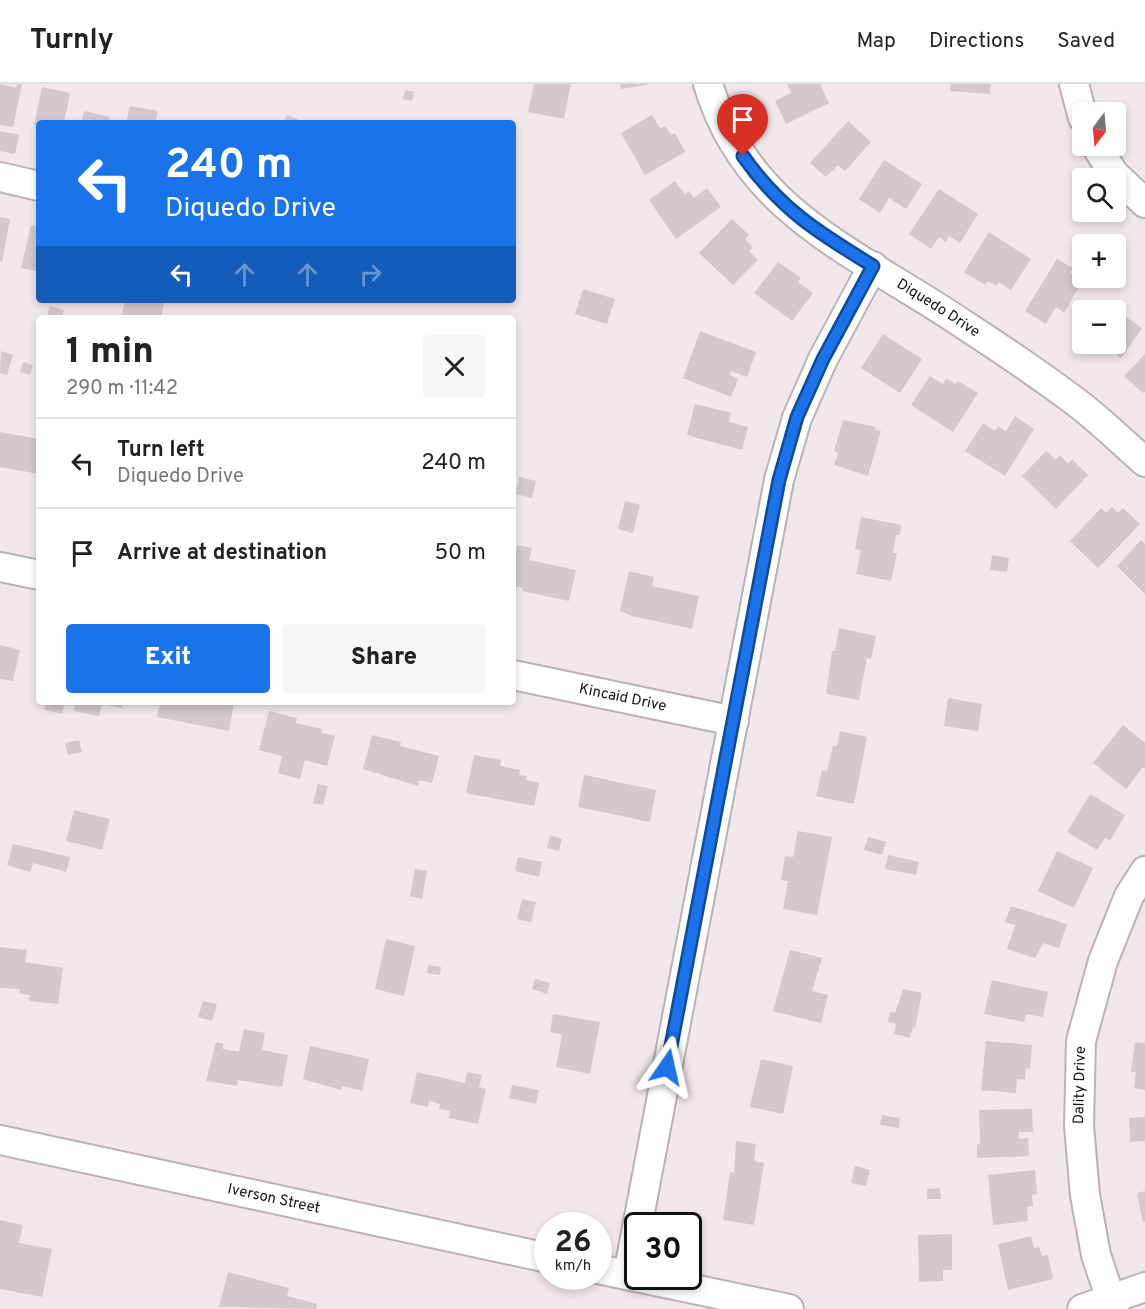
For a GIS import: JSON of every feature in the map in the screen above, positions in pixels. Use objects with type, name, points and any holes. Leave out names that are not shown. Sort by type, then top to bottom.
[{"type":"street","name":"Diquedo Drive","points":[[708,84],[718,117],[769,191],[813,230],[873,266],[1074,400],[1145,462]]},
{"type":"street","points":[[1074,84],[1079,102]]},
{"type":"street","points":[[1102,156],[1114,174],[1145,203]]},
{"type":"street","points":[[0,177],[36,185]]},
{"type":"street","points":[[639,1212],[779,480],[797,417],[823,359],[873,266]]},
{"type":"street","points":[[0,567],[36,574]]},
{"type":"street","name":"Kincaid Drive","points":[[516,676],[734,721]]},
{"type":"street","name":"Dality Drive","points":[[1113,1305],[1096,1255],[1085,1195],[1079,1126],[1081,1041],[1103,961],[1129,896],[1145,871]]},
{"type":"street","name":"Iverson Street","points":[[0,1140],[534,1255]]},
{"type":"street","points":[[1082,1309],[1113,1305],[1145,1287]]},
{"type":"street","points":[[698,1290],[789,1309]]},
{"type":"building","points":[[0,84],[16,88],[17,84],[22,84],[13,127],[0,125]]},
{"type":"building","points":[[534,84],[571,84],[564,119],[528,112]]},
{"type":"building","points":[[620,84],[647,84],[647,85],[621,89]]},
{"type":"building","points":[[787,84],[820,84],[829,103],[786,124],[775,101],[791,93]]},
{"type":"building","points":[[951,84],[991,84],[990,94],[950,91]]},
{"type":"building","points":[[42,87],[70,93],[65,120],[36,120],[36,125],[34,125]]},
{"type":"building","points":[[405,90],[414,92],[412,101],[403,99]]},
{"type":"building","points":[[130,106],[158,111],[156,120],[127,120]]},
{"type":"building","points":[[84,111],[110,117],[109,120],[82,120]]},
{"type":"building","points":[[287,115],[300,120],[284,120]]},
{"type":"building","points":[[652,115],[660,128],[665,126],[671,135],[675,133],[685,152],[645,175],[621,133]]},
{"type":"building","points":[[848,121],[871,142],[845,171],[838,165],[826,177],[810,163]]},
{"type":"building","points":[[0,131],[19,135],[15,154],[0,151]]},
{"type":"building","points":[[884,160],[922,184],[906,209],[889,198],[880,213],[859,199]]},
{"type":"building","points":[[675,181],[685,194],[689,191],[694,198],[707,188],[721,207],[676,239],[649,200]]},
{"type":"building","points":[[939,189],[978,214],[960,243],[949,236],[946,242],[939,237],[931,249],[909,234]]},
{"type":"building","points":[[0,217],[10,219],[2,262],[0,261]]},
{"type":"building","points":[[732,219],[749,235],[745,239],[753,247],[749,251],[758,260],[733,285],[699,253]]},
{"type":"building","points":[[31,225],[36,226],[36,271],[21,268]]},
{"type":"building","points":[[989,232],[1031,259],[1011,290],[999,282],[996,286],[988,281],[985,285],[964,272]]},
{"type":"building","points":[[1057,259],[1072,267],[1070,273],[1072,274],[1072,288],[1078,288],[1064,313],[1056,307],[1046,324],[1025,311]]},
{"type":"building","points":[[778,262],[801,278],[798,282],[813,293],[792,321],[754,293]]},
{"type":"building","points":[[583,289],[615,299],[607,324],[575,314]]},
{"type":"building","points":[[124,303],[164,303],[162,315],[122,315]]},
{"type":"building","points":[[50,306],[64,310],[63,315],[47,315]]},
{"type":"building","points":[[1126,317],[1142,328],[1126,351]]},
{"type":"building","points":[[700,331],[756,352],[747,377],[731,371],[730,375],[738,379],[731,397],[683,378]]},
{"type":"building","points":[[883,334],[922,359],[900,393],[861,368]]},
{"type":"building","points":[[1,351],[13,355],[7,375],[0,373]]},
{"type":"building","points":[[1145,354],[1145,392],[1143,393],[1124,376]]},
{"type":"building","points":[[23,362],[33,365],[30,375],[20,372]]},
{"type":"building","points":[[930,376],[943,384],[946,378],[955,384],[958,381],[978,393],[953,432],[911,405]]},
{"type":"building","points":[[695,404],[731,413],[729,422],[748,427],[742,450],[687,435]]},
{"type":"building","points":[[1015,416],[1034,429],[1005,476],[965,451],[983,423],[995,431],[998,426],[1006,431]]},
{"type":"building","points":[[843,420],[876,427],[875,430],[881,431],[868,476],[834,465],[838,453],[834,451]]},
{"type":"building","points":[[0,432],[36,438],[36,473],[0,467]]},
{"type":"building","points":[[1046,451],[1056,460],[1060,455],[1068,464],[1072,459],[1088,475],[1056,509],[1022,476]]},
{"type":"building","points":[[519,477],[536,481],[532,498],[516,494]]},
{"type":"building","points":[[625,501],[640,505],[633,533],[618,529]]},
{"type":"building","points":[[1112,507],[1118,513],[1123,508],[1140,524],[1098,568],[1070,541],[1101,508],[1106,513]]},
{"type":"building","points":[[861,517],[901,525],[900,535],[896,535],[893,553],[897,553],[891,581],[856,574],[861,550],[855,549]]},
{"type":"building","points":[[1141,540],[1145,544],[1145,594],[1117,566]]},
{"type":"building","points":[[517,545],[532,548],[529,560],[576,570],[569,601],[522,591],[523,588],[516,587]]},
{"type":"building","points":[[992,555],[1009,558],[1007,572],[990,570]]},
{"type":"building","points":[[629,571],[654,577],[652,586],[699,596],[692,629],[632,616],[620,611]]},
{"type":"building","points":[[839,628],[876,636],[871,659],[867,658],[859,700],[826,694],[832,651],[835,651]]},
{"type":"building","points":[[0,645],[20,650],[13,681],[0,679]]},
{"type":"building","points":[[948,698],[982,704],[978,731],[944,726]]},
{"type":"building","points":[[46,705],[64,705],[62,714],[45,710]]},
{"type":"building","points":[[75,705],[102,705],[99,716],[74,711]]},
{"type":"building","points":[[107,705],[122,705],[122,708]]},
{"type":"building","points":[[159,705],[234,705],[229,731],[157,717]]},
{"type":"building","points":[[269,711],[297,718],[296,723],[322,729],[322,733],[335,736],[327,766],[305,760],[300,779],[278,773],[282,756],[259,750]]},
{"type":"building","points":[[1123,725],[1145,743],[1145,769],[1143,767],[1126,789],[1093,763]]},
{"type":"building","points":[[840,731],[867,737],[854,804],[816,796],[822,770],[827,771],[833,745],[837,746]]},
{"type":"building","points":[[372,735],[401,742],[400,746],[439,756],[432,783],[419,780],[418,786],[363,769]]},
{"type":"building","points":[[79,740],[82,752],[68,755],[65,743]]},
{"type":"building","points":[[474,755],[501,760],[500,766],[520,770],[519,775],[527,776],[526,780],[539,783],[534,806],[466,793]]},
{"type":"building","points":[[584,775],[656,790],[650,822],[578,807]]},
{"type":"building","points":[[318,784],[328,786],[323,805],[313,803]]},
{"type":"building","points":[[1090,794],[1125,815],[1110,841],[1105,838],[1097,850],[1067,832]]},
{"type":"building","points":[[74,810],[110,819],[102,850],[66,841]]},
{"type":"building","points":[[798,831],[832,837],[817,915],[783,909],[788,881],[781,880],[785,856],[793,857]]},
{"type":"building","points":[[550,835],[562,839],[559,851],[547,848]]},
{"type":"building","points":[[868,837],[886,842],[882,855],[864,850]]},
{"type":"building","points":[[13,844],[70,857],[66,872],[33,863],[30,872],[7,865]]},
{"type":"building","points":[[1057,851],[1093,868],[1074,908],[1038,891]]},
{"type":"building","points":[[888,855],[919,862],[916,875],[885,869]]},
{"type":"building","points":[[518,857],[542,862],[539,877],[515,871]]},
{"type":"building","points":[[415,869],[427,871],[422,899],[410,896]]},
{"type":"building","points":[[522,899],[536,902],[531,922],[517,919]]},
{"type":"building","points":[[1011,906],[1067,924],[1059,948],[1043,943],[1035,958],[1007,949],[1015,925],[1005,922]]},
{"type":"building","points":[[386,939],[415,946],[404,996],[375,989]]},
{"type":"building","points":[[0,947],[27,950],[25,962],[63,968],[58,1004],[29,1001],[30,995],[19,993],[20,989],[0,988]]},
{"type":"building","points":[[790,950],[822,958],[812,991],[828,995],[821,1023],[773,1011]]},
{"type":"building","points":[[428,965],[441,967],[440,975],[427,973]]},
{"type":"building","points":[[535,979],[550,983],[547,994],[532,989]]},
{"type":"building","points":[[992,980],[1048,992],[1043,1017],[1026,1014],[1024,1022],[984,1014]]},
{"type":"building","points":[[903,989],[922,993],[915,1028],[913,1027],[910,1038],[894,1034],[896,1024],[888,1022],[890,1012],[895,1013]]},
{"type":"building","points":[[203,1001],[217,1004],[212,1021],[198,1017]]},
{"type":"building","points":[[553,1014],[600,1022],[590,1074],[556,1067],[562,1035],[550,1032]]},
{"type":"building","points":[[244,1029],[265,1033],[262,1050],[288,1055],[282,1087],[238,1080],[237,1086],[206,1081],[216,1042],[223,1044],[223,1049],[239,1052]]},
{"type":"building","points":[[986,1041],[1032,1045],[1030,1069],[1026,1068],[1025,1080],[1017,1079],[1016,1093],[981,1090]]},
{"type":"building","points":[[1135,1042],[1145,1043],[1145,1090],[1134,1088],[1136,1072],[1131,1072]]},
{"type":"building","points":[[310,1046],[369,1059],[362,1091],[342,1086],[341,1090],[303,1079]]},
{"type":"building","points":[[761,1059],[793,1066],[783,1114],[750,1107]]},
{"type":"building","points":[[417,1072],[465,1083],[467,1072],[482,1075],[479,1087],[486,1089],[478,1124],[449,1118],[450,1111],[439,1109],[440,1104],[429,1101],[428,1107],[410,1103]]},
{"type":"building","points":[[512,1085],[539,1090],[536,1104],[509,1098]]},
{"type":"building","points":[[1032,1109],[1033,1132],[1019,1132],[1019,1139],[1028,1138],[1029,1156],[977,1158],[977,1144],[980,1145],[979,1110]]},
{"type":"building","points":[[882,1115],[900,1118],[899,1128],[880,1125]]},
{"type":"building","points":[[1145,1117],[1145,1141],[1130,1142],[1129,1118]]},
{"type":"building","points":[[736,1141],[756,1144],[754,1161],[764,1163],[754,1225],[723,1220],[730,1172],[734,1173]]},
{"type":"building","points":[[855,1166],[870,1170],[866,1186],[851,1183]]},
{"type":"building","points":[[1035,1170],[1037,1194],[1032,1195],[1033,1206],[1027,1207],[1028,1221],[993,1225],[988,1175]]},
{"type":"building","points":[[940,1188],[941,1199],[927,1199],[927,1189]]},
{"type":"building","points":[[1145,1191],[1145,1222],[1143,1223],[1137,1193]]},
{"type":"building","points":[[0,1220],[23,1225],[19,1243],[52,1249],[42,1297],[0,1289]]},
{"type":"building","points":[[952,1234],[952,1270],[943,1270],[943,1281],[919,1282],[918,1235]]},
{"type":"building","points":[[1031,1236],[1034,1248],[1039,1247],[1042,1256],[1048,1255],[1053,1279],[1008,1290],[998,1244]]},
{"type":"building","points":[[228,1272],[289,1288],[287,1296],[317,1304],[316,1309],[219,1307]]},
{"type":"route","points":[[667,1067],[779,480],[797,417],[823,359],[873,266],[813,230],[769,191],[743,156]]}]
